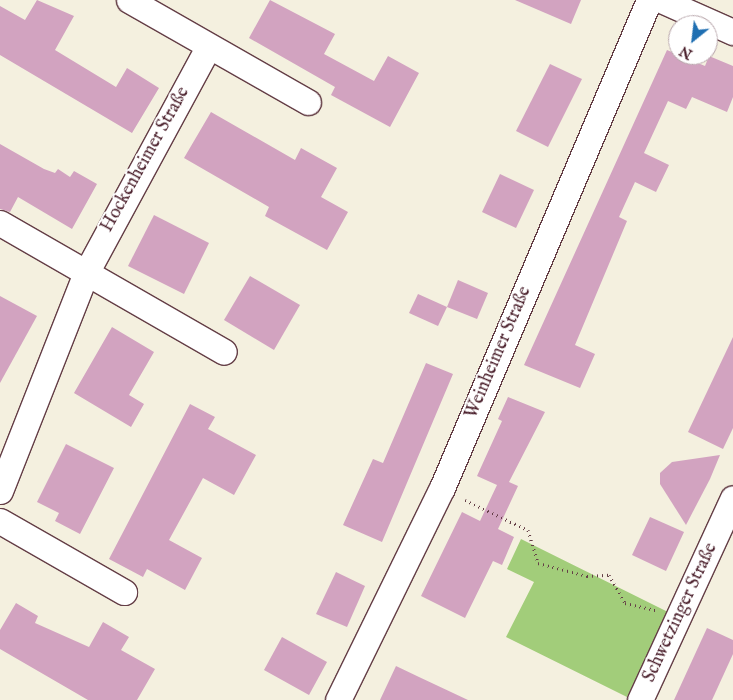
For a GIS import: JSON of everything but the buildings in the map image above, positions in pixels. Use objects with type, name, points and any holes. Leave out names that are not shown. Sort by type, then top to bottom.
[{"type":"street","points":[[129,0],[208,47],[308,102]]},
{"type":"street","name":"Weinheimer Straße","points":[[338,700],[442,488],[649,0]]},
{"type":"street","points":[[661,0],[733,32]]},
{"type":"street","name":"Hockenheimer Straße","points":[[0,492],[86,273],[208,47]]},
{"type":"street","points":[[0,223],[224,352]]},
{"type":"street","name":"Schwetzinger Straße","points":[[640,700],[681,616],[733,498]]},
{"type":"street","points":[[0,520],[124,592]]},
{"type":"path","points":[[442,488],[528,530],[538,563],[587,576],[609,575],[625,603],[681,616]]},
{"type":"green space","points":[[521,539],[668,612],[627,697],[506,637],[534,582],[507,569]]}]
